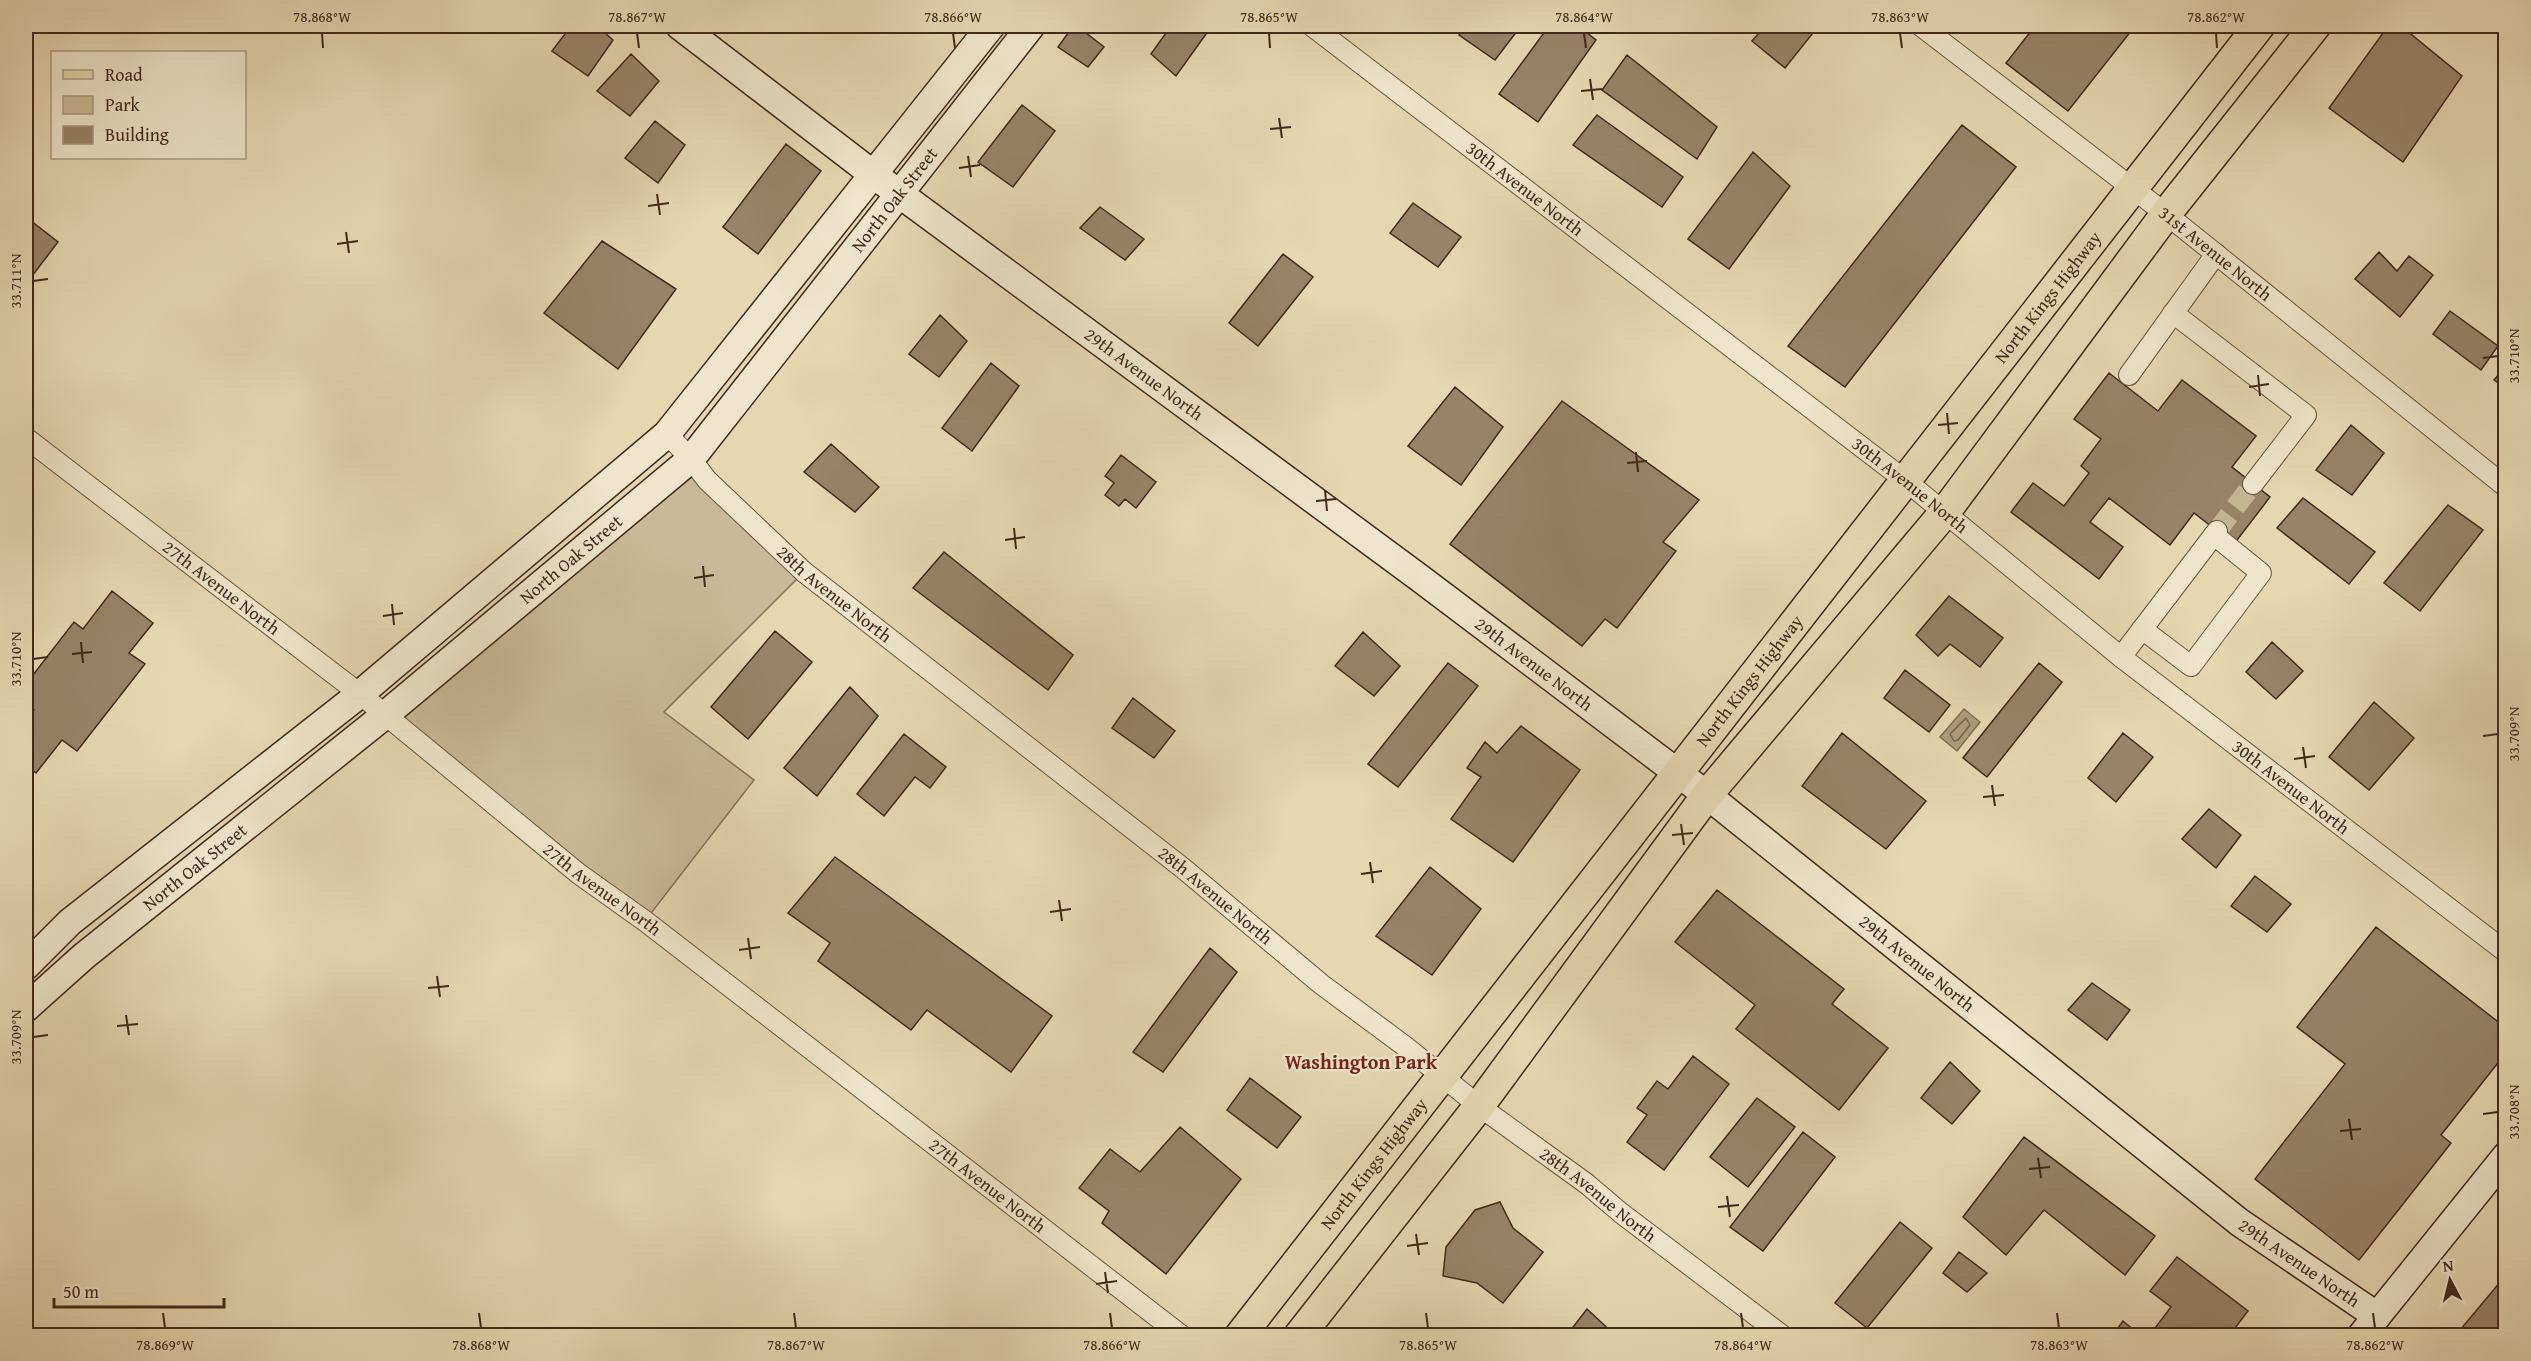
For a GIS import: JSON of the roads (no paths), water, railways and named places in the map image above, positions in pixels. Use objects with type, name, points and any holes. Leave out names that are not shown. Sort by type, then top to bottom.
[{"type":"main road","name":"29th Avenue North","points":[[680,26],[899,194],[1421,579],[1707,795],[2369,1326]]},
{"type":"main road","name":"North Oak Street","points":[[26,966],[70,922],[360,694],[667,434],[991,26]]},
{"type":"main road","name":"North Oak Street","points":[[26,1008],[84,956],[385,715],[692,459],[1031,26]]},
{"type":"main road","name":"North Kings Highway","points":[[1240,1335],[2259,26]]},
{"type":"main road","name":"North Kings Highway","points":[[1299,1335],[1479,1106],[1707,795],[1945,512],[2166,214],[2315,26]]},
{"type":"main road","points":[[2369,1326],[2505,1156]]},
{"type":"street","name":"30th Avenue North","points":[[1312,26],[1906,481],[2121,657],[2505,952]]},
{"type":"street","name":"31st Avenue North","points":[[1921,26],[2166,214],[2505,487]]},
{"type":"street","points":[[2129,375],[2216,254]]},
{"type":"street","points":[[2173,314],[2306,415],[2253,484]]},
{"type":"street","name":"28th Avenue North","points":[[667,434],[692,459],[707,480],[804,572],[1184,869],[1321,984],[1783,1335]]},
{"type":"street","name":"27th Avenue North","points":[[26,438],[360,694],[579,874],[645,921],[1182,1335]]},
{"type":"street","points":[[2121,657],[2142,629],[2215,533],[2261,573],[2191,666],[2142,629]]},
{"type":"water","points":[[1964,709],[1980,722],[1957,751],[1940,737]]},
{"type":"tunnel","points":[[2217,531],[2253,484]]},
{"type":"district","name":"Washington Park","points":[[1361,1062]]}]
